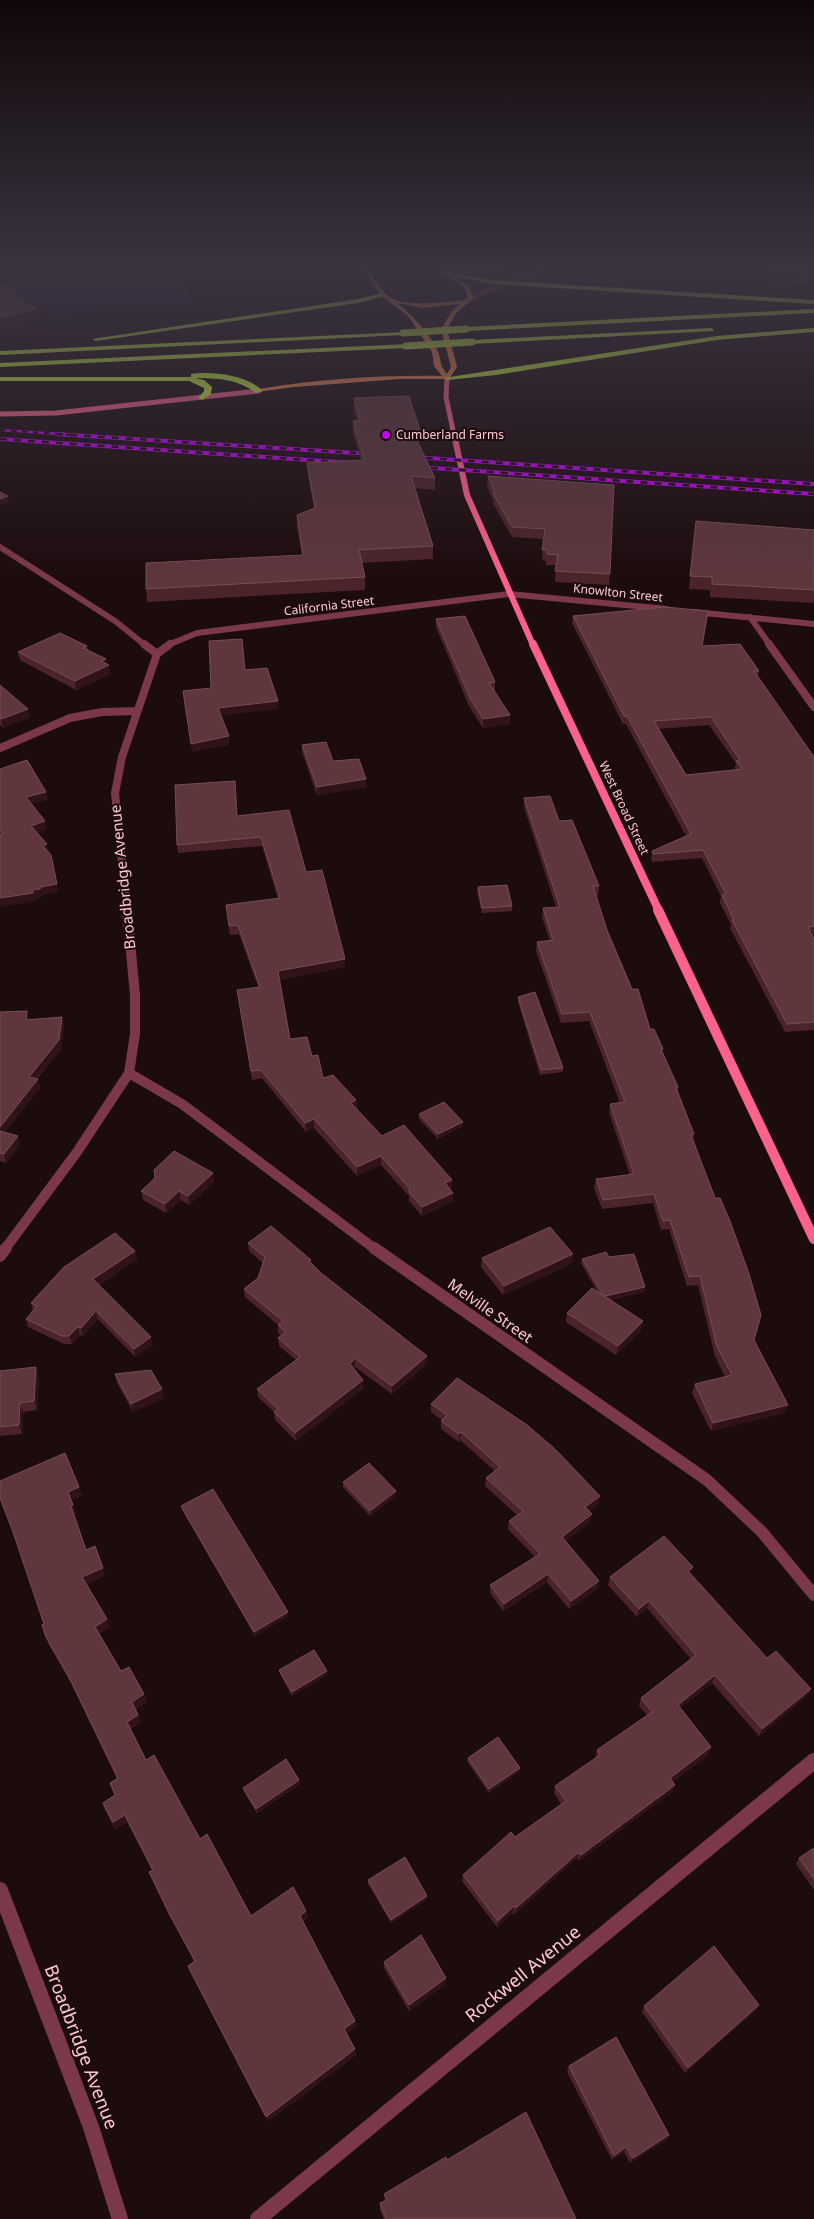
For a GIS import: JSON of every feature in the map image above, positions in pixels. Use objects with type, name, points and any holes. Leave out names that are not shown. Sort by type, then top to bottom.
[{"type":"highway","points":[[447,378],[505,372]]},
{"type":"highway","points":[[0,380],[196,376],[223,378],[250,385],[259,392]]},
{"type":"highway","points":[[170,378],[194,380],[206,385],[208,392],[202,398]]},
{"type":"main road","name":"West Broad Street","points":[[442,372],[447,378]]},
{"type":"main road","name":"West Broad Street","points":[[451,372],[447,378],[446,397],[467,495],[508,594],[814,1238]]},
{"type":"main road","points":[[0,414],[56,413],[259,392],[447,378]]},
{"type":"street","points":[[0,547],[115,621],[157,654]]},
{"type":"street","name":"Knowlton Street","points":[[508,594],[670,610]]},
{"type":"street","name":"California Street","points":[[157,654],[169,644],[197,633],[508,594]]},
{"type":"street","points":[[690,612],[814,624]]},
{"type":"street","points":[[750,617],[814,707]]},
{"type":"street","name":"Broadbridge Avenue","points":[[0,1256],[77,1152],[129,1073],[135,1034],[135,1010],[116,793],[117,778],[137,711],[157,654]]},
{"type":"street","points":[[0,748],[70,718],[102,712],[137,711]]},
{"type":"street","name":"Melville Street","points":[[129,1073],[182,1104],[382,1254],[707,1480],[762,1532],[814,1595]]},
{"type":"street","name":"Rockwell Avenue","points":[[258,2219],[814,1761]]},
{"type":"street","name":"Broadbridge Avenue","points":[[0,1890],[91,2126],[120,2219]]},
{"type":"building","points":[[409,396],[420,430],[412,430],[435,478],[411,476],[433,546],[359,550],[365,577],[146,589],[146,563],[303,555],[297,515],[315,508],[307,463],[364,460],[353,421],[360,421],[354,398]]},
{"type":"building","points":[[488,476],[614,485],[610,574],[555,571],[558,555],[547,554],[547,550],[542,550],[545,529],[512,527],[493,493],[495,493]]},
{"type":"building","points":[[0,492],[8,496],[0,499]]},
{"type":"building","points":[[696,521],[814,530],[814,590],[712,584],[712,577],[690,576]]},
{"type":"building","points":[[665,607],[708,611],[702,646],[740,644],[759,671],[754,671],[814,757],[814,926],[808,927],[814,939],[814,1022],[787,1024],[732,920],[734,920],[722,895],[726,894],[703,850],[653,854],[652,851],[691,834],[627,716],[624,716],[573,616]],"holes":[[[711,717],[740,760],[736,761],[742,769],[686,775],[654,721]]]},
{"type":"building","points":[[465,616],[495,682],[489,683],[510,715],[483,719],[470,698],[436,619]]},
{"type":"building","points":[[60,633],[87,646],[83,648],[106,659],[101,661],[109,665],[75,681],[18,652]]},
{"type":"building","points":[[242,639],[245,670],[267,668],[278,701],[218,708],[229,736],[191,744],[183,691],[211,688],[209,641]]},
{"type":"building","points":[[0,685],[28,709],[1,719]]},
{"type":"building","points":[[326,742],[333,761],[359,759],[366,779],[317,787],[302,745]]},
{"type":"building","points":[[27,760],[46,792],[26,797],[45,821],[31,826],[47,844],[43,846],[51,855],[57,884],[33,890],[33,893],[0,898],[0,834],[2,833],[0,830],[0,769]]},
{"type":"building","points":[[235,781],[237,816],[289,810],[306,872],[322,870],[345,959],[278,971],[290,1039],[307,1037],[312,1056],[318,1055],[323,1078],[333,1075],[356,1100],[351,1103],[382,1136],[404,1125],[452,1180],[445,1183],[453,1193],[422,1207],[409,1192],[410,1189],[381,1156],[357,1167],[314,1119],[305,1123],[261,1070],[251,1071],[237,990],[260,987],[238,925],[229,926],[226,905],[280,898],[261,837],[177,845],[175,785]]},
{"type":"building","points":[[550,796],[559,821],[572,820],[599,886],[593,886],[607,930],[632,989],[638,989],[650,1029],[654,1029],[678,1087],[676,1088],[694,1134],[691,1135],[715,1198],[720,1198],[730,1221],[749,1274],[761,1315],[754,1340],[788,1405],[713,1423],[695,1384],[732,1375],[717,1347],[700,1276],[689,1277],[670,1220],[663,1221],[654,1194],[603,1200],[596,1179],[634,1174],[610,1104],[625,1102],[590,1012],[562,1014],[537,942],[553,940],[543,908],[560,907],[524,798]]},
{"type":"building","points":[[507,885],[512,906],[482,908],[478,887]]},
{"type":"building","points":[[535,992],[563,1068],[541,1070],[518,997]]},
{"type":"building","points":[[27,1011],[26,1020],[62,1017],[59,1040],[29,1077],[38,1079],[0,1127],[0,1012]]},
{"type":"building","points":[[444,1102],[463,1122],[438,1134],[419,1114]]},
{"type":"building","points":[[0,1131],[18,1136],[4,1154],[0,1153]]},
{"type":"building","points":[[174,1151],[213,1173],[188,1196],[179,1191],[165,1204],[141,1191],[155,1178],[154,1170]]},
{"type":"building","points":[[271,1226],[311,1260],[309,1261],[321,1273],[427,1356],[392,1386],[355,1358],[350,1364],[363,1380],[295,1433],[274,1412],[278,1409],[257,1389],[300,1357],[278,1338],[286,1332],[278,1325],[283,1321],[244,1289],[258,1278],[265,1257],[248,1243]]},
{"type":"building","points":[[550,1227],[573,1254],[504,1286],[482,1258]]},
{"type":"building","points":[[115,1233],[135,1251],[93,1279],[151,1337],[134,1349],[96,1311],[81,1328],[78,1327],[69,1336],[62,1336],[26,1319],[37,1306],[31,1303],[64,1267]]},
{"type":"building","points":[[606,1252],[609,1257],[634,1254],[645,1287],[603,1295],[582,1259]]},
{"type":"building","points":[[592,1288],[643,1321],[618,1346],[567,1313]]},
{"type":"building","points":[[36,1367],[34,1401],[20,1403],[19,1425],[0,1427],[0,1371]]},
{"type":"building","points":[[151,1370],[162,1389],[131,1404],[115,1374]]},
{"type":"building","points":[[457,1378],[527,1425],[555,1449],[600,1496],[585,1507],[592,1514],[562,1537],[599,1581],[571,1601],[548,1574],[504,1604],[490,1585],[540,1554],[509,1521],[523,1511],[486,1478],[500,1467],[461,1432],[459,1434],[441,1421],[447,1415],[431,1404]]},
{"type":"building","points":[[65,1453],[79,1487],[68,1492],[73,1505],[71,1506],[86,1550],[95,1546],[103,1568],[82,1577],[107,1619],[95,1627],[121,1671],[129,1667],[144,1694],[132,1702],[138,1715],[127,1722],[146,1760],[154,1755],[200,1839],[207,1834],[251,1916],[293,1887],[306,1911],[300,1916],[355,2021],[344,2029],[355,2049],[266,2117],[188,1966],[195,1961],[149,1872],[153,1870],[125,1815],[113,1822],[103,1803],[115,1795],[110,1783],[118,1778],[68,1675],[46,1637],[42,1625],[44,1624],[0,1498],[0,1481]]},
{"type":"building","points":[[369,1463],[396,1491],[370,1511],[343,1482]]},
{"type":"building","points":[[213,1489],[288,1612],[254,1632],[181,1506]]},
{"type":"building","points":[[664,1536],[693,1567],[688,1571],[767,1658],[776,1651],[811,1689],[762,1729],[715,1675],[678,1705],[711,1747],[670,1778],[675,1785],[581,1855],[579,1852],[516,1908],[514,1906],[498,1921],[463,1875],[511,1832],[515,1837],[566,1801],[555,1786],[600,1755],[597,1750],[652,1712],[641,1698],[696,1655],[649,1601],[639,1609],[610,1577]]},
{"type":"building","points":[[314,1650],[327,1671],[292,1692],[279,1670]]},
{"type":"building","points":[[498,1737],[520,1768],[489,1789],[468,1758]]},
{"type":"building","points":[[286,1759],[299,1780],[256,1809],[243,1788]]},
{"type":"building","points":[[814,1848],[814,1879],[799,1858]]},
{"type":"building","points":[[405,1857],[427,1896],[391,1920],[368,1880]]},
{"type":"building","points":[[421,1935],[446,1978],[409,2005],[384,1962]]},
{"type":"building","points":[[714,1946],[759,2005],[688,2068],[644,2006]]},
{"type":"building","points":[[616,2037],[669,2135],[633,2158],[626,2147],[614,2156],[569,2066]]},
{"type":"building","points":[[526,2112],[576,2219],[386,2219],[380,2203],[387,2200],[384,2194],[446,2157],[447,2160]]},
{"type":"railway","points":[[0,430],[75,435]]},
{"type":"railway","points":[[56,434],[372,454]]},
{"type":"railway","points":[[0,439],[353,463]]},
{"type":"railway","points":[[412,457],[814,484]]},
{"type":"railway","points":[[417,467],[814,494]]},
{"type":"place","name":"Cumberland Farms","points":[[386,435]]}]
